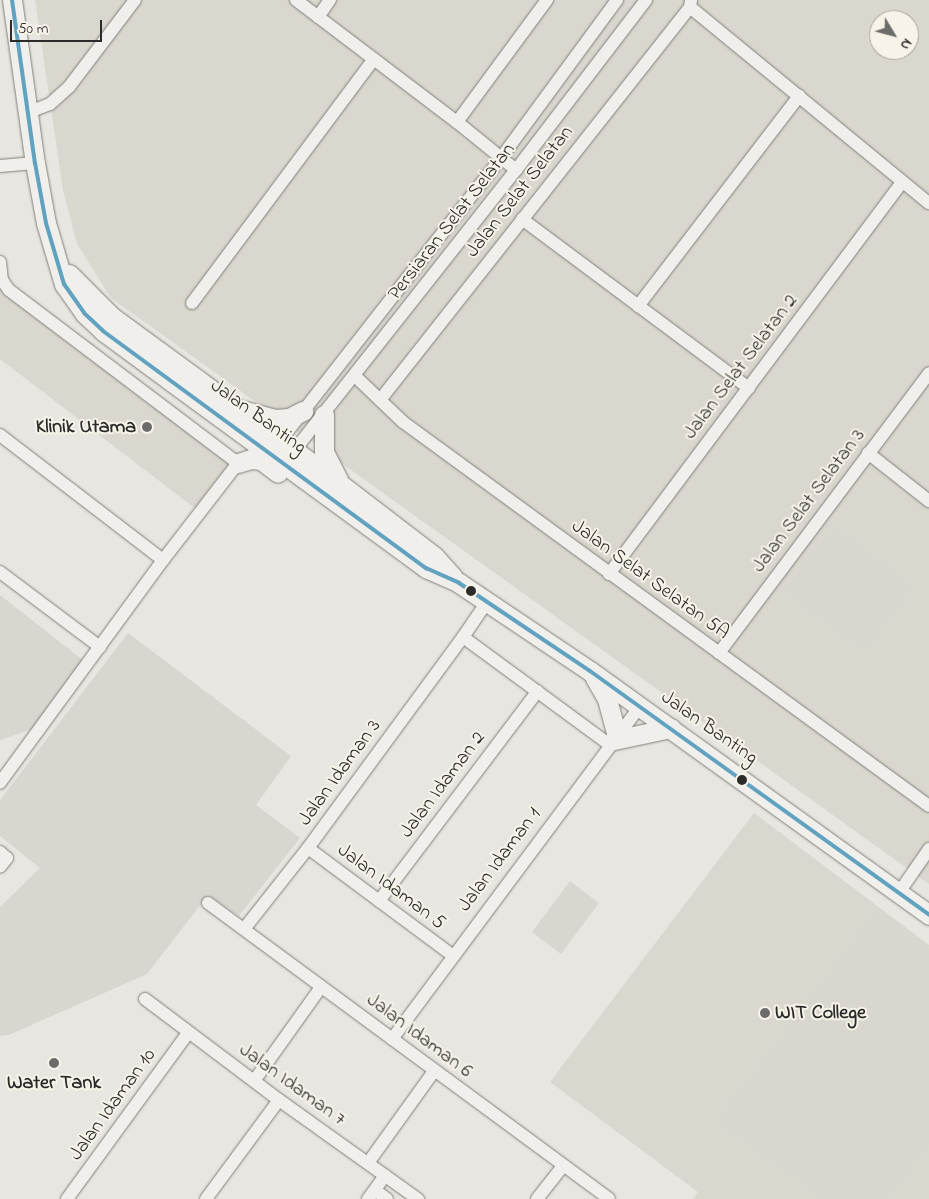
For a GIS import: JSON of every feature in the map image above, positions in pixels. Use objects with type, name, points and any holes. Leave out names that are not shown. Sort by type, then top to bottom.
[{"type":"main road","name":"Jalan Banting","points":[[12,0],[35,163],[46,223],[64,284],[84,313],[103,330],[282,453],[335,492],[426,568],[459,583],[590,671],[929,915]]},
{"type":"main road","name":"Jalan Banting","points":[[58,260],[100,307],[232,407],[282,453]]},
{"type":"main road","points":[[232,407],[257,416],[274,419],[289,418],[303,411]]},
{"type":"main road","points":[[238,463],[251,459],[261,460],[298,486],[335,492],[324,452],[324,415]]},
{"type":"main road","points":[[590,671],[607,699],[614,740],[671,728]]},
{"type":"street","points":[[29,112],[50,104],[69,87],[135,0]]},
{"type":"street","points":[[296,0],[457,122],[516,170]]},
{"type":"street","points":[[318,16],[330,0]]},
{"type":"street","points":[[457,122],[547,0]]},
{"type":"street","name":"Persiaran Selat Selatan","points":[[282,453],[303,411],[501,158],[617,0]]},
{"type":"street","name":"Persiaran Selat Selatan","points":[[282,453],[324,415],[516,170],[646,0]]},
{"type":"street","points":[[690,4],[798,96],[929,203]]},
{"type":"street","name":"Jalan Selat Selatan","points":[[380,400],[690,4]]},
{"type":"street","points":[[192,303],[374,59]]},
{"type":"street","points":[[638,306],[798,96]]},
{"type":"street","points":[[0,166],[35,163]]},
{"type":"street","name":"Jalan Selat Selatan 2","points":[[609,574],[902,182]]},
{"type":"street","points":[[522,220],[749,388]]},
{"type":"street","points":[[0,262],[2,280],[9,290],[238,463],[163,560],[0,783]]},
{"type":"street","name":"Jalan Selat Selatan 3","points":[[719,653],[868,454],[925,387],[929,373]]},
{"type":"street","name":"Jalan Selat Selatan 5A","points":[[355,376],[402,422],[929,806]]},
{"type":"street","points":[[0,435],[163,560]]},
{"type":"street","points":[[868,454],[929,500]]},
{"type":"street","points":[[0,572],[100,647]]},
{"type":"street","name":"Jalan Idaman 3","points":[[244,930],[308,848],[487,602]]},
{"type":"street","points":[[463,637],[538,691],[614,740]]},
{"type":"street","name":"Jalan Idaman 2","points":[[379,901],[538,691]]},
{"type":"street","name":"Jalan Idaman 1","points":[[392,1038],[640,706]]},
{"type":"street","name":"Jalan Idaman 5","points":[[308,848],[452,956]]},
{"type":"street","points":[[898,894],[929,849]]},
{"type":"street","points":[[0,852],[7,858],[0,867]]},
{"type":"street","name":"Jalan Idaman 6","points":[[208,903],[609,1199]]},
{"type":"street","points":[[254,1081],[321,987]]},
{"type":"street","name":"Jalan Idaman 7","points":[[145,1000],[279,1100],[418,1199]]},
{"type":"street","name":"Jalan Idaman 10","points":[[67,1199],[188,1033]]},
{"type":"street","points":[[368,1163],[434,1071]]},
{"type":"street","points":[[206,1199],[279,1100]]},
{"type":"street","points":[[537,1199],[563,1166]]},
{"type":"street","points":[[384,1176],[371,1195],[387,1199]]},
{"type":"shaded area","points":[[35,0],[929,0],[929,884],[111,298],[77,244],[63,190]]},
{"type":"shaded area","points":[[0,285],[231,465],[196,509],[0,359]]},
{"type":"shaded area","points":[[834,528],[912,587],[865,649],[785,590]]},
{"type":"shaded area","points":[[0,595],[84,661],[32,729],[0,740]]},
{"type":"shaded area","points":[[128,633],[291,756],[256,805],[300,838],[239,916],[208,895],[147,974],[9,1035],[0,1036],[0,907],[40,868],[0,836],[0,800]]},
{"type":"shaded area","name":"WIT College","points":[[754,813],[929,945],[929,1199],[693,1199],[698,1192],[550,1082]]},
{"type":"shaded area","points":[[570,881],[599,903],[561,954],[532,932]]},
{"type":"shaded area","points":[[876,914],[929,953],[929,1143],[886,1199],[826,1199],[719,1120]]},
{"type":"transit line","points":[[12,0],[35,163],[46,223],[64,284],[84,313],[103,331],[426,568],[459,583],[590,671],[929,915]]},
{"type":"place","name":"Klinik Utama","points":[[147,427]]},
{"type":"place","name":"WIT College","points":[[765,1013]]},
{"type":"place","name":"Water Tank","points":[[54,1063]]}]
